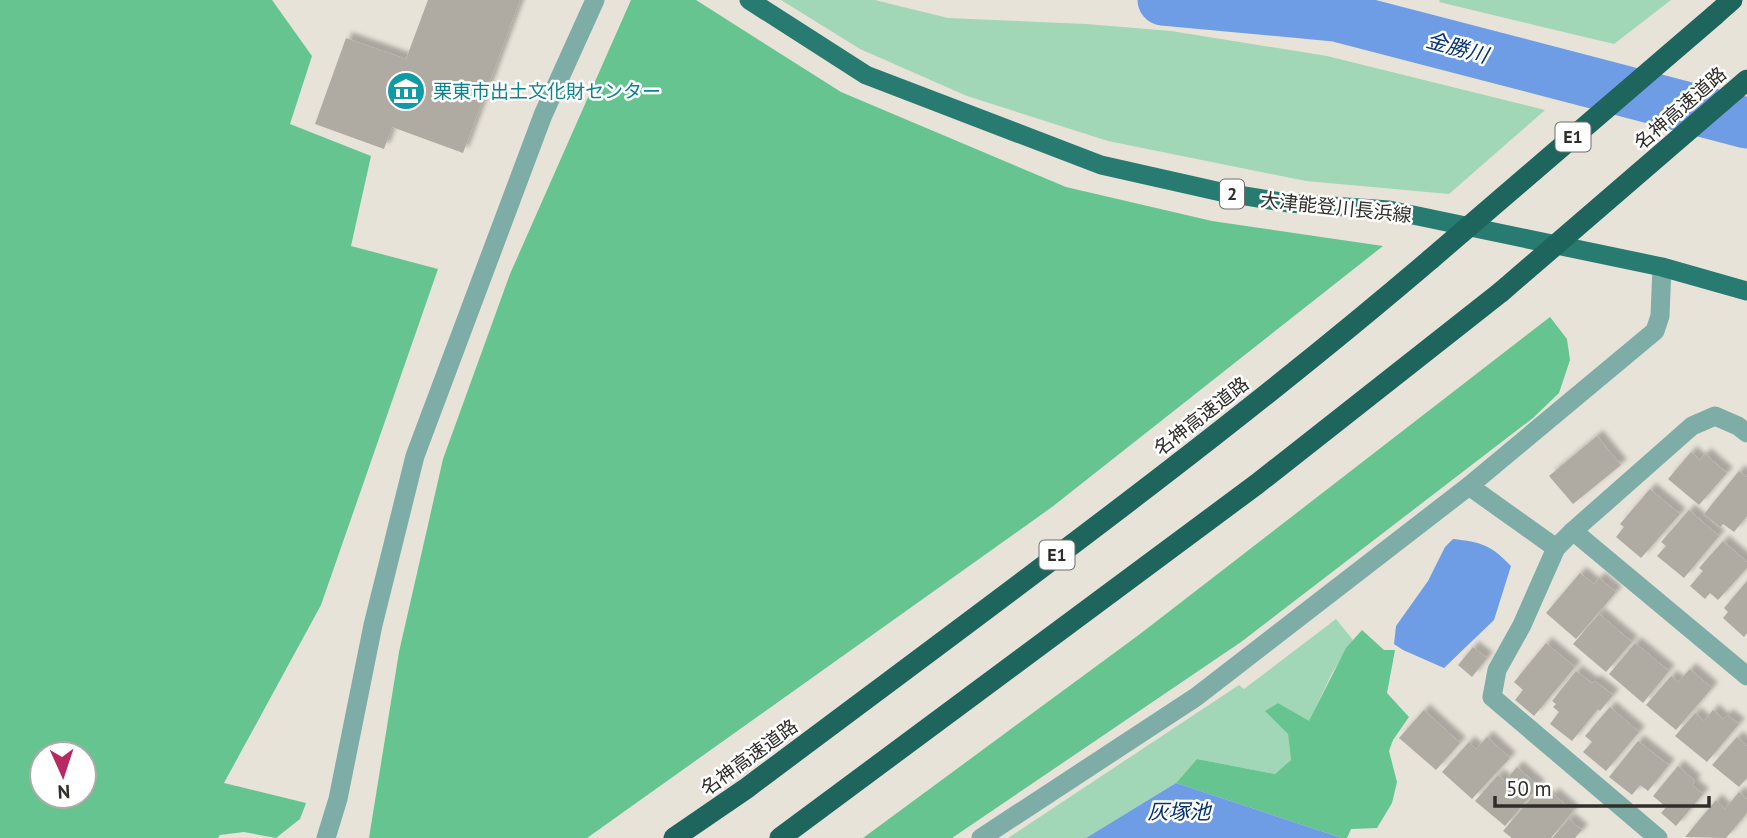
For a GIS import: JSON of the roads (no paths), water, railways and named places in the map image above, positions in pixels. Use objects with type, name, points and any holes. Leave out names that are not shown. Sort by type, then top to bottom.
[{"type":"highway","name":"名神高速道路","points":[[674,838],[747,788],[1198,448],[1365,316],[1732,0]]},
{"type":"highway","name":"名神高速道路","points":[[780,838],[1257,484],[1501,292],[1747,80]]},
{"type":"main road","name":"大津能登川長浜線","points":[[749,0],[866,75],[1101,165],[1221,192],[1288,203],[1389,209],[1662,267],[1747,292]]},
{"type":"street","points":[[326,838],[338,799],[376,612],[415,456],[544,116],[595,0]]},
{"type":"street","points":[[981,838],[1196,697],[1469,485],[1655,331],[1660,316],[1662,267]]},
{"type":"street","points":[[1658,838],[1492,697],[1497,670],[1522,625],[1556,548],[1573,531],[1692,426],[1715,416],[1747,433]]},
{"type":"street","points":[[1469,485],[1556,548]]},
{"type":"street","points":[[1573,531],[1747,676]]},
{"type":"water","points":[[1453,539],[1485,546],[1511,566],[1494,620],[1444,668],[1394,644],[1396,626],[1428,581],[1445,547]]},
{"type":"water","name":"灰塚池","points":[[1176,783],[1342,838],[1086,838]]},
{"type":"waterway","name":"金勝川","points":[[1163,0],[1336,16],[1747,123]]},
{"type":"waterway","points":[[1323,0],[1336,16]]},
{"type":"place","name":"栗東市出土文化財センター","points":[[406,91]]}]
